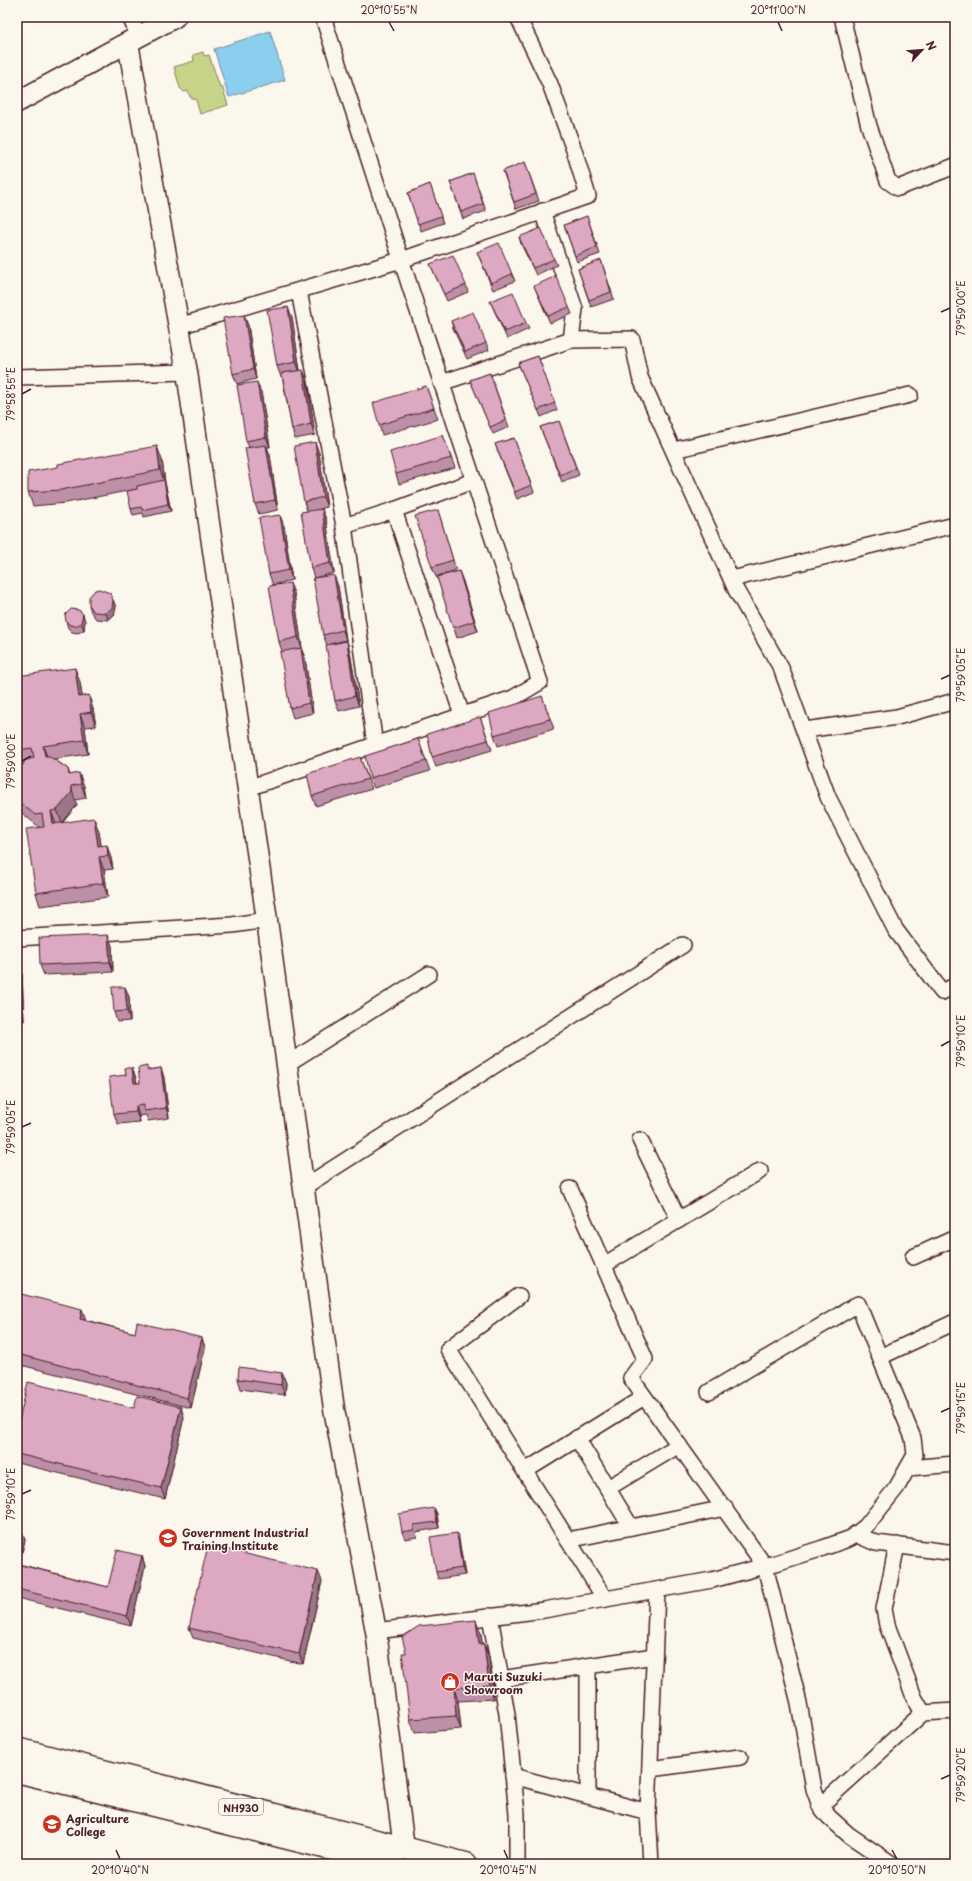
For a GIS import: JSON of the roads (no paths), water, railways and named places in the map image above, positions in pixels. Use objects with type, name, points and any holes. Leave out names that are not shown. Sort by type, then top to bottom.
[{"type":"highway","name":"NH930","points":[[17,1749],[388,1856]]},
{"type":"highway","name":"NH930","points":[[17,1771],[388,1856],[466,1864]]},
{"type":"main road","points":[[17,102],[175,17]]},
{"type":"main road","points":[[133,40],[187,372],[267,920],[334,1409],[376,1631],[388,1856]]},
{"type":"street","points":[[130,17],[133,40]]},
{"type":"street","points":[[248,788],[513,698],[540,682],[473,481],[323,17]]},
{"type":"street","points":[[179,326],[401,260],[588,196],[574,150],[550,84],[518,17]]},
{"type":"street","points":[[842,17],[869,126],[888,181],[898,188],[955,166]]},
{"type":"street","points":[[542,212],[576,309],[571,340]]},
{"type":"street","points":[[298,290],[344,526],[375,745]]},
{"type":"street","points":[[441,382],[571,340],[632,339],[640,376],[732,579],[761,635],[781,668],[805,730],[828,797],[895,929],[942,992],[955,986]]},
{"type":"street","points":[[17,378],[187,372]]},
{"type":"street","points":[[674,450],[910,395]]},
{"type":"street","points":[[344,526],[394,510],[473,481]]},
{"type":"street","points":[[394,510],[462,715]]},
{"type":"street","points":[[732,579],[955,525]]},
{"type":"street","points":[[805,730],[897,717],[955,702]]},
{"type":"street","points":[[17,938],[232,925],[267,920]]},
{"type":"street","points":[[304,1187],[683,945]]},
{"type":"street","points":[[287,1064],[429,974]]},
{"type":"street","points":[[640,1140],[679,1220]]},
{"type":"street","points":[[604,1265],[760,1172]]},
{"type":"street","points":[[570,1189],[645,1359],[630,1378],[766,1566],[799,1703],[814,1789],[820,1806],[829,1817],[849,1835],[892,1864]]},
{"type":"street","points":[[913,1257],[955,1238]]},
{"type":"street","points":[[519,1296],[448,1349],[605,1599]]},
{"type":"street","points":[[376,1631],[544,1610],[712,1580],[766,1566],[822,1548],[855,1534],[866,1526],[897,1487],[915,1455],[913,1438],[858,1304],[709,1392]]},
{"type":"street","points":[[880,1357],[955,1322]]},
{"type":"street","points":[[525,1471],[644,1397]]},
{"type":"street","points":[[577,1438],[631,1527]]},
{"type":"street","points":[[608,1488],[679,1445]]},
{"type":"street","points":[[908,1468],[955,1464]]},
{"type":"street","points":[[568,1540],[725,1508]]},
{"type":"street","points":[[855,1534],[876,1543],[955,1553]]},
{"type":"street","points":[[897,1546],[884,1608],[887,1625],[914,1697],[923,1713]]},
{"type":"street","points":[[651,1864],[648,1812],[657,1590]]},
{"type":"street","points":[[490,1616],[507,1714],[517,1814],[517,1864]]},
{"type":"street","points":[[501,1679],[654,1656]]},
{"type":"street","points":[[588,1666],[588,1796]]},
{"type":"street","points":[[820,1806],[923,1713],[955,1711]]},
{"type":"street","points":[[650,1770],[740,1757]]},
{"type":"street","points":[[513,1776],[648,1812]]},
{"type":"water","points":[[270,31],[285,80],[229,97],[214,49]]},
{"type":"place","name":"Government Industrial Training Institute","points":[[168,1538]]},
{"type":"place","name":"Maruti Suzuki Showroom","points":[[450,1682]]},
{"type":"place","name":"Agriculture College","points":[[52,1824]]}]
